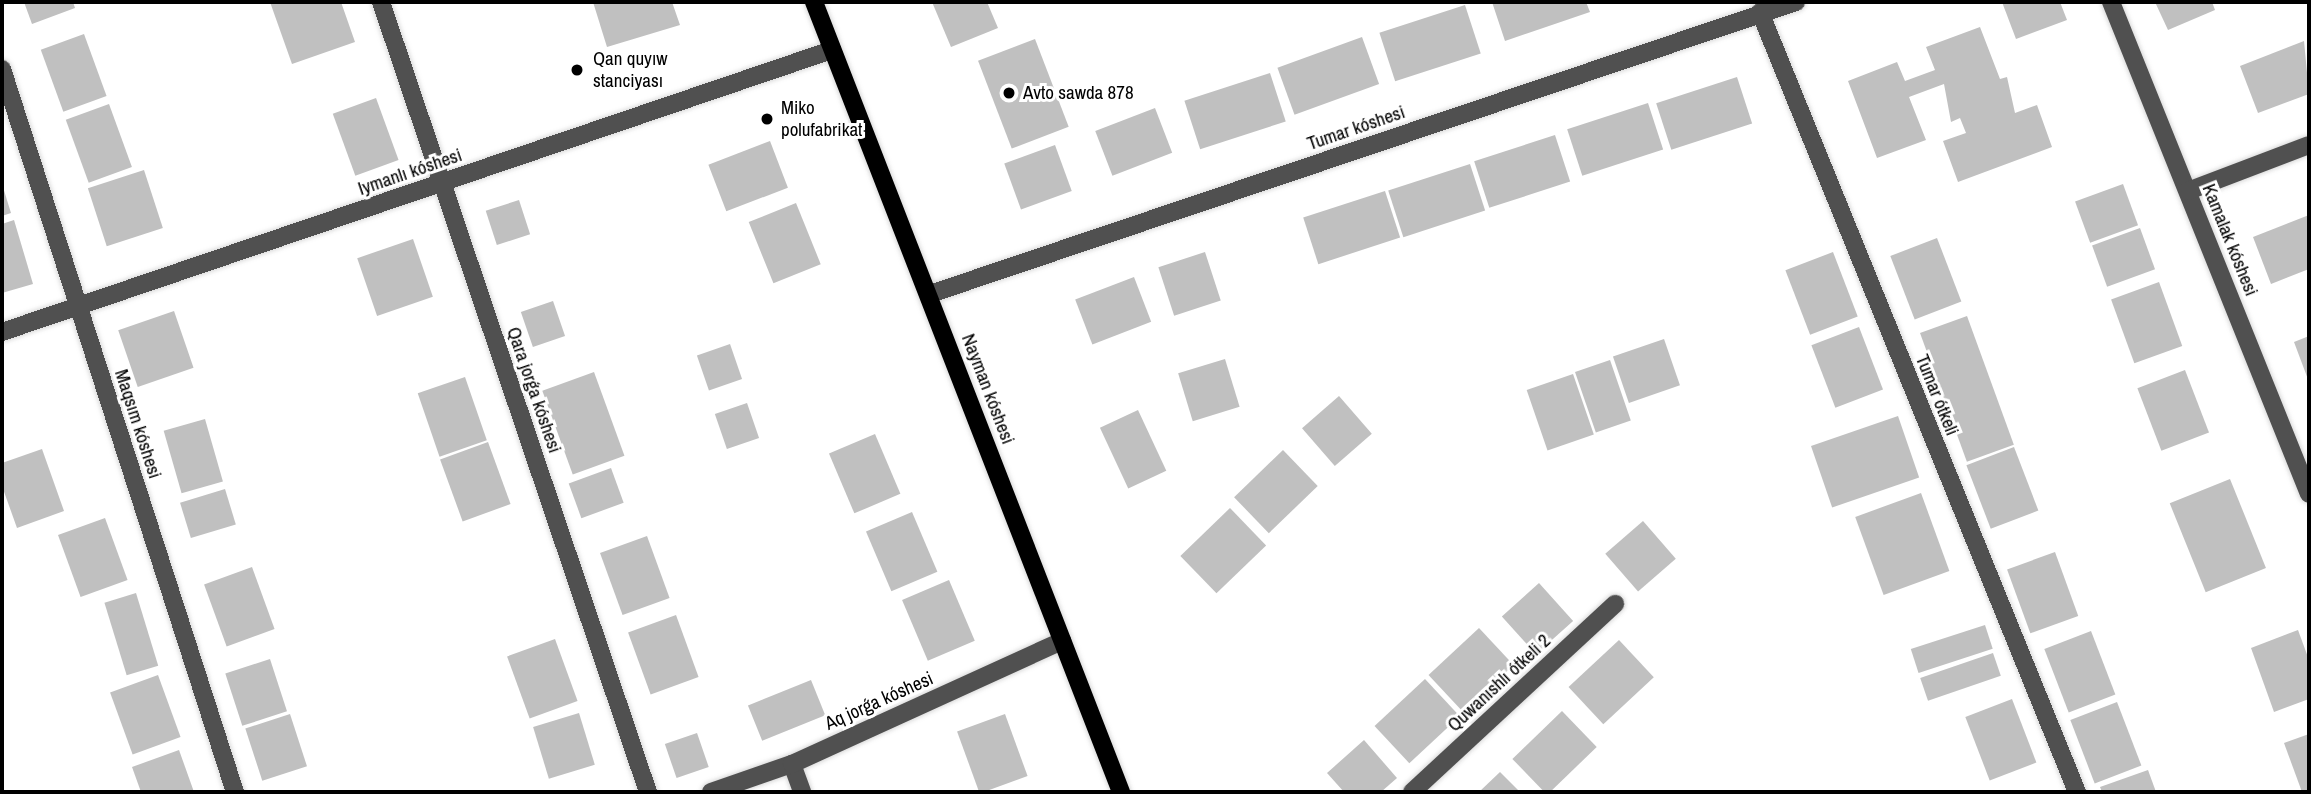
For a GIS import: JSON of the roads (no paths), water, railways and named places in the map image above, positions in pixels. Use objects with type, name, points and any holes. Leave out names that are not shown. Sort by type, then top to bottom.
[{"type":"main road","name":"Nayman kóshesi","points":[[814,2],[930,294],[1121,792]]},
{"type":"street","name":"Qara jorǵa kóshesi","points":[[381,2],[648,792]]},
{"type":"street","name":"Tumar kóshesi","points":[[930,294],[1796,2]]},
{"type":"street","name":"Kamalak kóshesi","points":[[2111,2],[2309,494]]},
{"type":"street","name":"Tumar ótkeli","points":[[1760,12],[2077,792]]},
{"type":"street","name":"Iymanlı kóshesi","points":[[2,332],[832,50]]},
{"type":"street","name":"Maqsım kóshesi","points":[[2,69],[234,792]]},
{"type":"street","points":[[2188,191],[2309,145]]},
{"type":"street","name":"Quwanıshlı ótkeli 2","points":[[1412,792],[1615,604]]},
{"type":"street","name":"Aq jorǵa kóshesi","points":[[711,792],[792,764],[1062,641]]},
{"type":"street","points":[[792,764],[802,792]]},
{"type":"place","name":"Qan quyıw stanciyası","points":[[577,70]]},
{"type":"place","name":"Avto sawda 878","points":[[1009,93]]},
{"type":"place","name":"Miko polufabrikat","points":[[767,119]]}]
